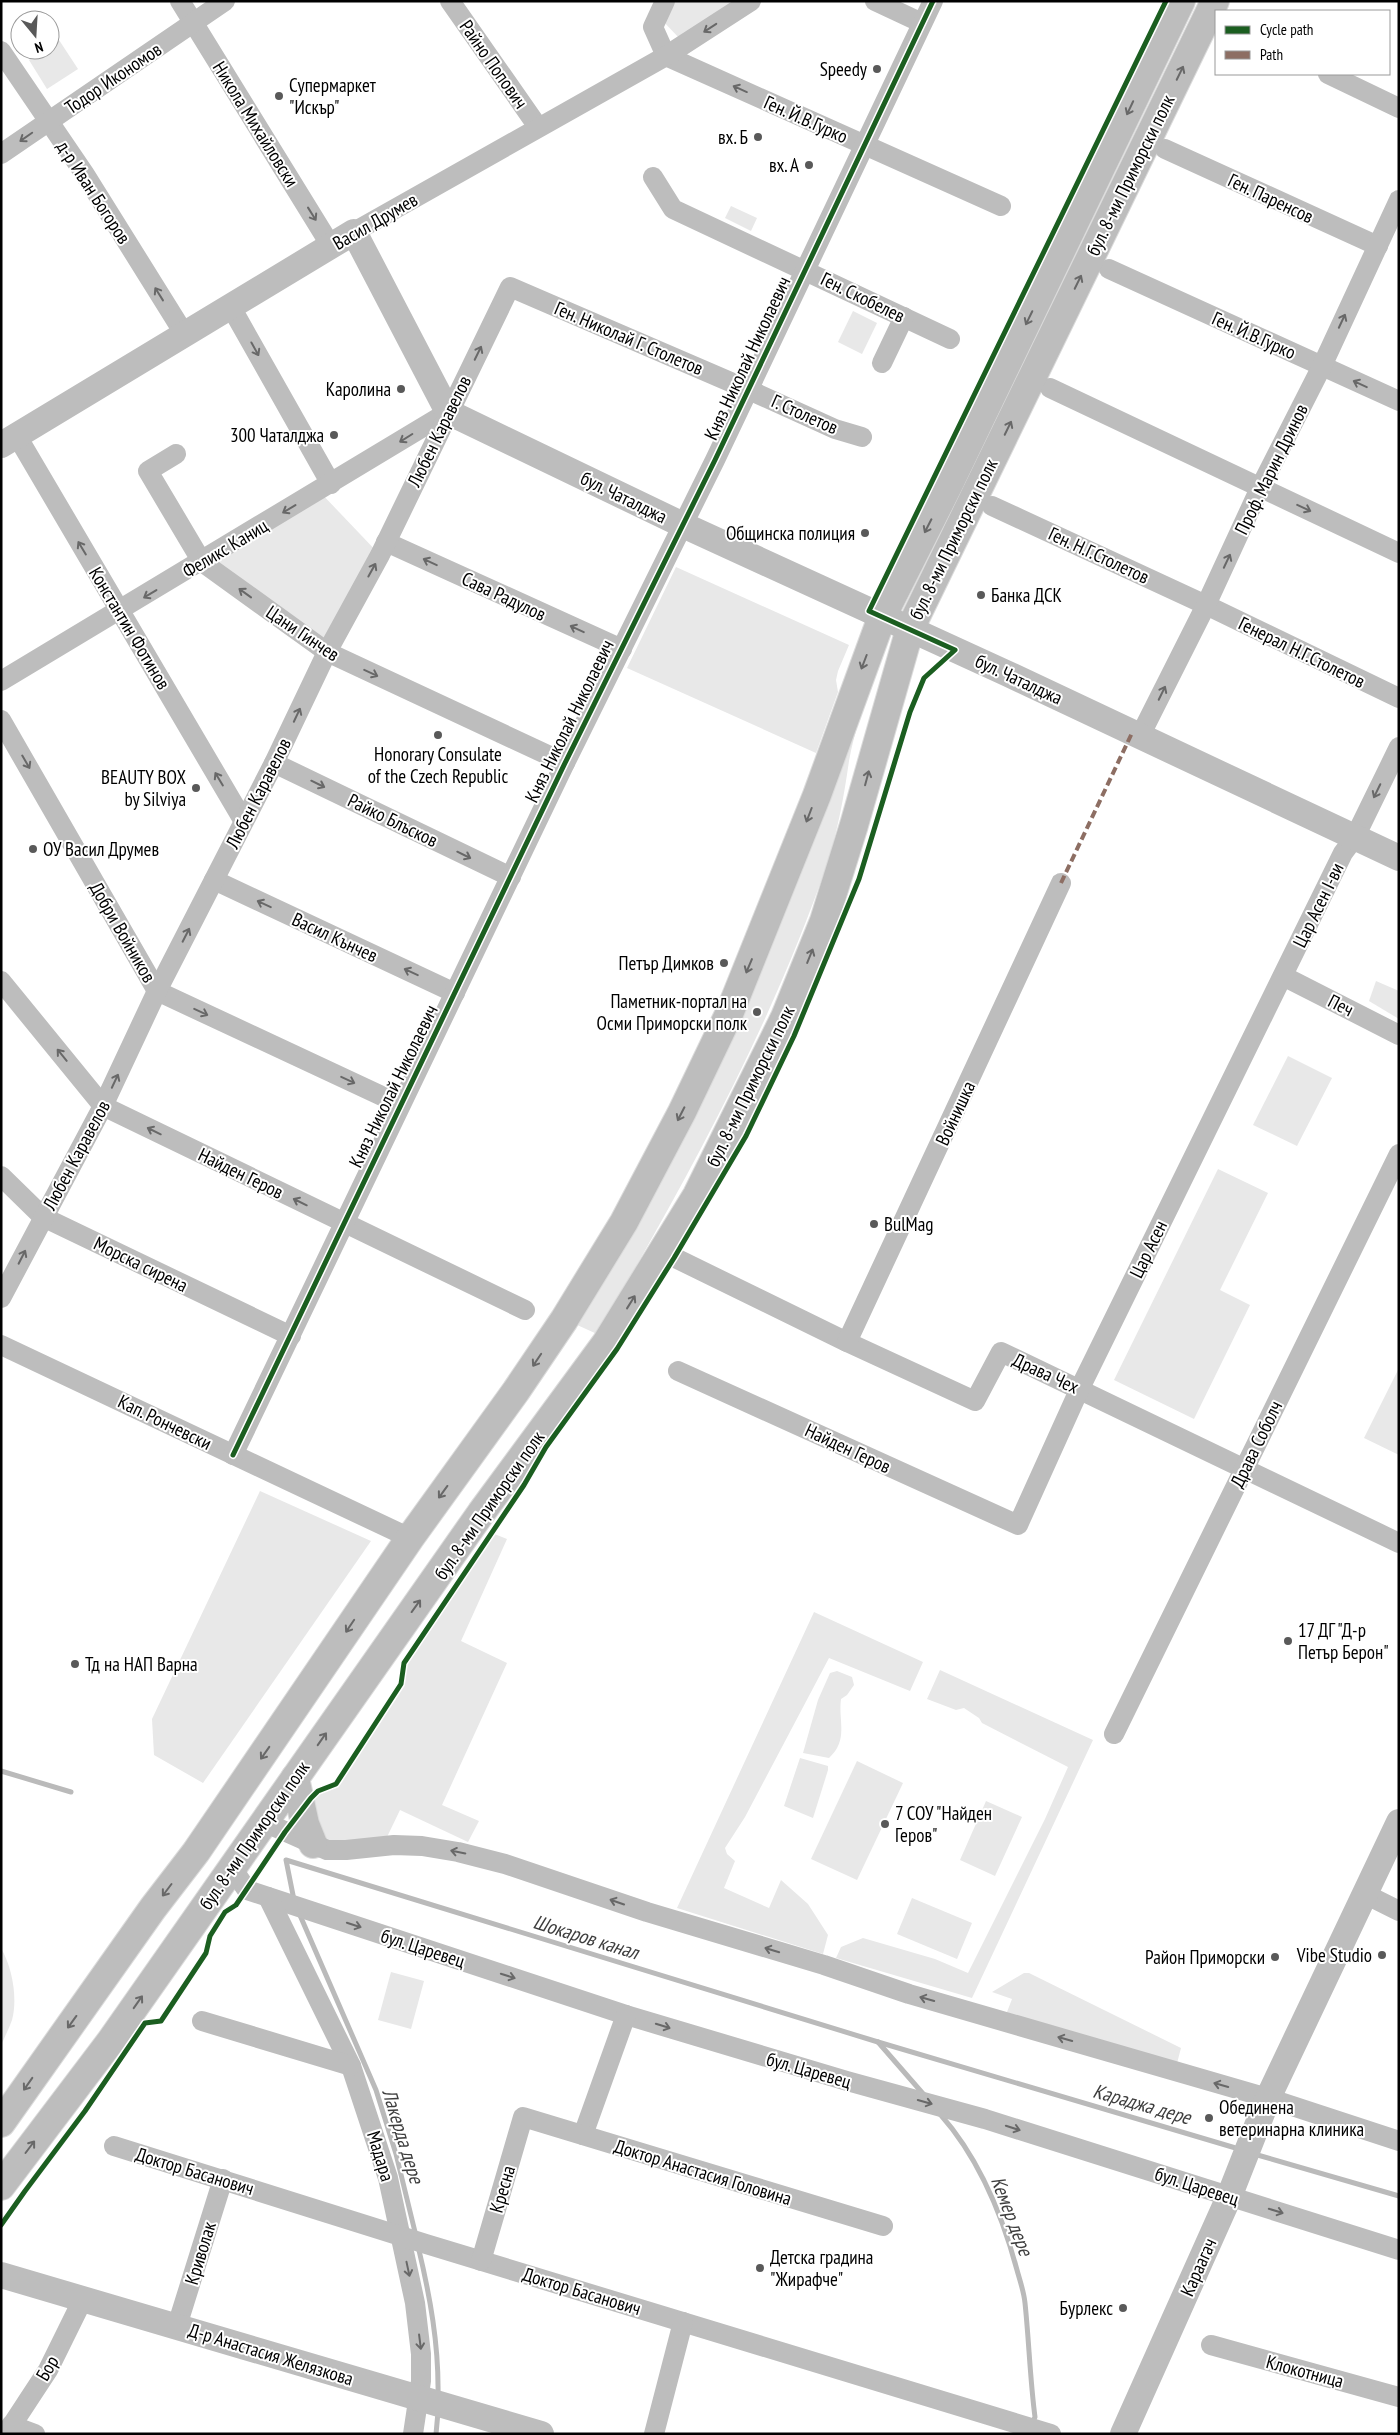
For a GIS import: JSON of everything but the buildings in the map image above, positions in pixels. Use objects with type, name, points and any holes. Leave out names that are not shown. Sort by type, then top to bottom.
[{"type":"main road","name":"бул. 8-ми Приморски полк","points":[[1,2122],[221,1816],[410,1538],[516,1391],[564,1320],[624,1222],[682,1112],[729,1014],[774,907],[882,617],[967,446],[1181,1]]},
{"type":"main road","name":"бул. 8-ми Приморски полк","points":[[1,2186],[110,2042],[487,1505],[606,1343],[697,1195],[784,1017],[824,921],[854,825],[910,629],[1214,1]]},
{"type":"main road","points":[[295,1778],[305,1824],[313,1844]]},
{"type":"main road","points":[[232,1868],[223,1835],[221,1816],[264,1822]]},
{"type":"street","name":"Никола Михайловски","points":[[180,1],[331,246]]},
{"type":"street","name":"Тодор Икономов","points":[[1,154],[194,24],[225,1]]},
{"type":"street","name":"Райно Попович","points":[[450,1],[538,128]]},
{"type":"street","points":[[665,1],[652,27],[666,56]]},
{"type":"street","name":"Васил Друмев","points":[[8,437],[185,335],[354,232],[666,56],[751,1]]},
{"type":"street","points":[[875,1],[922,23]]},
{"type":"street","name":"Княз Николай Николаевич","points":[[233,1455],[344,1224],[399,1104],[455,993],[564,763],[749,390],[933,1]]},
{"type":"street","name":"д-р Иван Богоров","points":[[1,51],[84,173],[185,335]]},
{"type":"street","name":"Ген. Й.В.Гурко","points":[[666,56],[1001,206]]},
{"type":"street","points":[[1330,75],[1399,108]]},
{"type":"street","name":"Ген. Паренсов","points":[[1164,148],[1378,246]]},
{"type":"street","name":"Ген. Скобелев","points":[[653,177],[673,210],[950,339]]},
{"type":"street","name":"Проф. Марин Дринов","points":[[1140,736],[1206,605],[1260,488],[1322,366],[1399,200]]},
{"type":"street","points":[[354,232],[448,412]]},
{"type":"street","name":"Ген. Й.В.Гурко","points":[[1109,269],[1399,401]]},
{"type":"street","name":"Любен Каравелов","points":[[1,1298],[104,1106],[157,991],[274,763],[327,652],[386,542],[510,287]]},
{"type":"street","name":"Ген. Николай Г. Столетов","points":[[510,287],[749,390]]},
{"type":"street","points":[[231,307],[331,484]]},
{"type":"street","points":[[882,363],[904,317]]},
{"type":"street","points":[[1050,388],[1399,553]]},
{"type":"street","name":"Г. Столетов","points":[[749,390],[835,429],[862,437]]},
{"type":"street","name":"бул. Чаталджа","points":[[448,412],[683,525],[1399,858]]},
{"type":"street","name":"Феликс Каниц","points":[[1,681],[120,612],[448,412]]},
{"type":"street","name":"Константин Фотинов","points":[[8,437],[120,612],[244,820]]},
{"type":"street","name":"Цани Гинчев","points":[[176,454],[148,470],[202,562],[327,652],[564,763]]},
{"type":"street","name":"Ген. Н.Г.Столетов","points":[[992,506],[1206,605]]},
{"type":"street","name":"Сава Радулов","points":[[386,542],[622,649]]},
{"type":"street","name":"Генерал Н.Г.Столетов","points":[[1206,605],[1399,698]]},
{"type":"street","name":"Добри Войников","points":[[1,720],[157,991],[399,1104]]},
{"type":"street","points":[[1355,837],[1399,747]]},
{"type":"street","name":"Райко Блъсков","points":[[274,763],[511,877]]},
{"type":"street","name":"Цар Асен I-ви","points":[[1283,976],[1343,853],[1355,837]]},
{"type":"street","name":"Васил Кънчев","points":[[214,880],[455,993]]},
{"type":"street","name":"Войнишка","points":[[847,1342],[1061,882]]},
{"type":"street","name":"Печ","points":[[1283,976],[1399,1035]]},
{"type":"street","name":"Цар Асен","points":[[1018,1525],[1080,1388],[1283,976]]},
{"type":"street","name":"Найден Геров","points":[[1,981],[104,1106],[524,1310]]},
{"type":"street","name":"Драва Соболч","points":[[1114,1734],[1399,1154]]},
{"type":"street","name":"Морска сирена","points":[[1,1176],[43,1217],[291,1336]]},
{"type":"street","name":"Драва Чех","points":[[663,1252],[975,1402],[1000,1352],[1080,1388],[1399,1543]]},
{"type":"street","name":"Кап. Рончевски","points":[[1,1344],[410,1538]]},
{"type":"street","name":"Найден Геров","points":[[678,1370],[1018,1525]]},
{"type":"street","points":[[264,1822],[328,1850],[394,1845],[422,1846],[458,1852],[496,1862],[647,1912],[824,1965],[908,1994],[1265,2107],[1399,2141]]},
{"type":"street","name":"Караагач","points":[[1123,2434],[1234,2186],[1265,2107],[1399,1822]]},
{"type":"street","name":"бул. Царевец","points":[[232,1868],[247,1890],[626,2015],[884,2091],[1234,2186],[1399,2250]]},
{"type":"street","points":[[1365,1894],[1399,1911]]},
{"type":"street","name":"Мадара","points":[[274,1899],[351,2066],[388,2178],[412,2239],[415,2303],[421,2354],[421,2393],[413,2434]]},
{"type":"street","points":[[583,2136],[626,2015]]},
{"type":"street","points":[[202,2021],[351,2066]]},
{"type":"street","name":"Доктор Анастасия Головина","points":[[523,2117],[883,2226]]},
{"type":"street","name":"Кресна","points":[[481,2261],[523,2117]]},
{"type":"street","name":"Доктор Басанович","points":[[114,2146],[481,2261],[1040,2430]]},
{"type":"street","name":"Криволак","points":[[177,2326],[223,2179]]},
{"type":"street","name":"Д-р Анастасия Желязкова","points":[[1,2276],[421,2393],[451,2406],[541,2434]]},
{"type":"street","name":"Бор","points":[[8,2430],[48,2370],[83,2300]]},
{"type":"street","points":[[654,2434],[683,2322]]},
{"type":"street","name":"Клокотница","points":[[1211,2345],[1399,2397]]},
{"type":"street","points":[[8,2430],[35,2434]]},
{"type":"shaded area","points":[[672,1],[733,1],[681,40],[662,20]]},
{"type":"shaded area","points":[[60,42],[78,69],[47,89],[29,60],[60,60]]},
{"type":"shaded area","points":[[731,206],[757,218],[751,231],[725,218]]},
{"type":"shaded area","points":[[853,311],[877,323],[862,354],[838,342]]},
{"type":"shaded area","points":[[319,491],[380,555],[327,652],[202,562]]},
{"type":"shaded area","points":[[676,567],[849,645],[838,671],[836,680],[838,692],[816,753],[627,668]]},
{"type":"shaded area","points":[[868,676],[872,677],[851,750],[843,800],[834,838],[827,864],[804,926],[779,986],[724,1105],[662,1220],[597,1334],[575,1324],[728,1036],[794,889],[823,817]]},
{"type":"shaded area","points":[[1376,981],[1399,991],[1399,1019],[1369,1001]]},
{"type":"shaded area","points":[[1288,1056],[1332,1078],[1297,1146],[1253,1125]]},
{"type":"shaded area","points":[[1218,1169],[1268,1193],[1220,1290],[1250,1305],[1194,1419],[1114,1380]]},
{"type":"shaded area","points":[[1399,1368],[1399,1455],[1364,1438]]},
{"type":"shaded area","points":[[260,1491],[371,1541],[203,1783],[154,1755],[152,1719]]},
{"type":"shaded area","points":[[492,1533],[507,1539],[461,1641],[507,1663],[442,1805],[479,1821],[468,1842],[400,1810],[387,1837],[368,1848],[285,1832],[318,1791],[336,1783],[401,1684],[404,1663]]},
{"type":"shaded area","points":[[814,1612],[923,1662],[910,1691],[829,1658],[745,1817],[725,1848],[727,1854],[735,1861],[724,1888],[769,1908],[781,1880],[808,1904],[828,1935],[823,1954],[677,1908]]},
{"type":"shaded area","points":[[940,1670],[1093,1740],[972,1998],[836,1958],[841,1947],[863,1938],[935,1959],[968,1973],[1045,1819],[1068,1767],[982,1723],[979,1718],[964,1708],[956,1710],[927,1699]]},
{"type":"shaded area","points":[[837,1671],[852,1677],[854,1685],[847,1695],[841,1699],[841,1737],[839,1744],[829,1758],[803,1753],[818,1700],[830,1673]]},
{"type":"shaded area","points":[[800,1758],[828,1766],[813,1818],[784,1806]]},
{"type":"shaded area","points":[[857,1761],[903,1783],[857,1880],[811,1859]]},
{"type":"shaded area","points":[[986,1801],[1022,1817],[995,1876],[960,1860]]},
{"type":"shaded area","points":[[912,1898],[972,1923],[957,1959],[897,1934]]},
{"type":"shaded area","points":[[1,1948],[11,1973],[14,2011],[1,2045]]},
{"type":"shaded area","points":[[391,1972],[424,1981],[411,2029],[378,2020]]},
{"type":"shaded area","points":[[1024,1973],[1029,1973],[1181,2048],[1175,2071],[1015,2025],[1007,2012],[1012,1999],[992,1992]]},
{"type":"waterway","name":"Шокаров канал","points":[[1,1771],[71,1792]]},
{"type":"waterway","name":"Шокаров канал","points":[[294,1900],[286,1860],[878,2042],[1239,2149]]},
{"type":"waterway","name":"Лакерда дере","points":[[299,1913],[376,2090],[396,2154],[416,2236]]},
{"type":"waterway","name":"Кемер дере","points":[[878,2042],[925,2096]]},
{"type":"waterway","name":"Кемер дере","points":[[940,2114],[966,2149],[988,2188],[1004,2228],[1022,2286],[1035,2417],[1032,2424]]},
{"type":"waterway","name":"Караджа дере","points":[[1254,2154],[1399,2196]]},
{"type":"waterway","name":"Лакерда дере","points":[[418,2246],[433,2321],[437,2358],[438,2396]]},
{"type":"waterway","name":"Лакерда дере","points":[[436,2434],[438,2412]]},
{"type":"marked path","points":[[1061,883],[1132,733]]},
{"type":"cycle path","points":[[233,1455],[565,763],[715,460],[933,1]]},
{"type":"cycle path","points":[[1,2225],[85,2111],[145,2023],[161,2021],[206,1953],[210,1936],[225,1912],[236,1905],[285,1832],[318,1791],[336,1784],[401,1684],[404,1663],[524,1485],[546,1447],[617,1349],[674,1258],[746,1136],[794,1036],[859,879],[910,712],[924,678],[955,650],[869,611],[1166,1]]},
{"type":"place","name":"Speedy","points":[[877,69]]},
{"type":"place","name":"Супермаркет \"Искър\"","points":[[279,96]]},
{"type":"place","name":"вх. Б","points":[[758,137]]},
{"type":"place","name":"вх. А","points":[[809,165]]},
{"type":"place","name":"Каролина","points":[[401,389]]},
{"type":"place","name":"300 Чаталджа","points":[[334,435]]},
{"type":"place","name":"Общинска полиция","points":[[865,533]]},
{"type":"place","name":"Банка ДСК","points":[[981,595]]},
{"type":"place","name":"Honorary Consulate of the Czech Republic","points":[[438,735]]},
{"type":"place","name":"BEAUTY BOX by Silviya","points":[[196,788]]},
{"type":"place","name":"ОУ Васил Друмев","points":[[33,849]]},
{"type":"place","name":"Петър Димков","points":[[724,963]]},
{"type":"place","name":"Паметник-портал на Осми Приморски полк","points":[[757,1012]]},
{"type":"place","name":"BulMag","points":[[874,1224]]},
{"type":"place","name":"17 ДГ \"Д-р Петър Берон\"","points":[[1288,1641]]},
{"type":"place","name":"Тд на НАП Варна","points":[[75,1664]]},
{"type":"place","name":"7 СОУ \"Найден Геров\"","points":[[885,1824]]},
{"type":"place","name":"Vibe Studio","points":[[1382,1955]]},
{"type":"place","name":"Район Приморски","points":[[1275,1957]]},
{"type":"place","name":"Обединена ветеринарна клиника","points":[[1209,2118]]},
{"type":"place","name":"Детска градина \"Жирафче\"","points":[[760,2268]]},
{"type":"place","name":"Бурлекс","points":[[1123,2308]]}]
